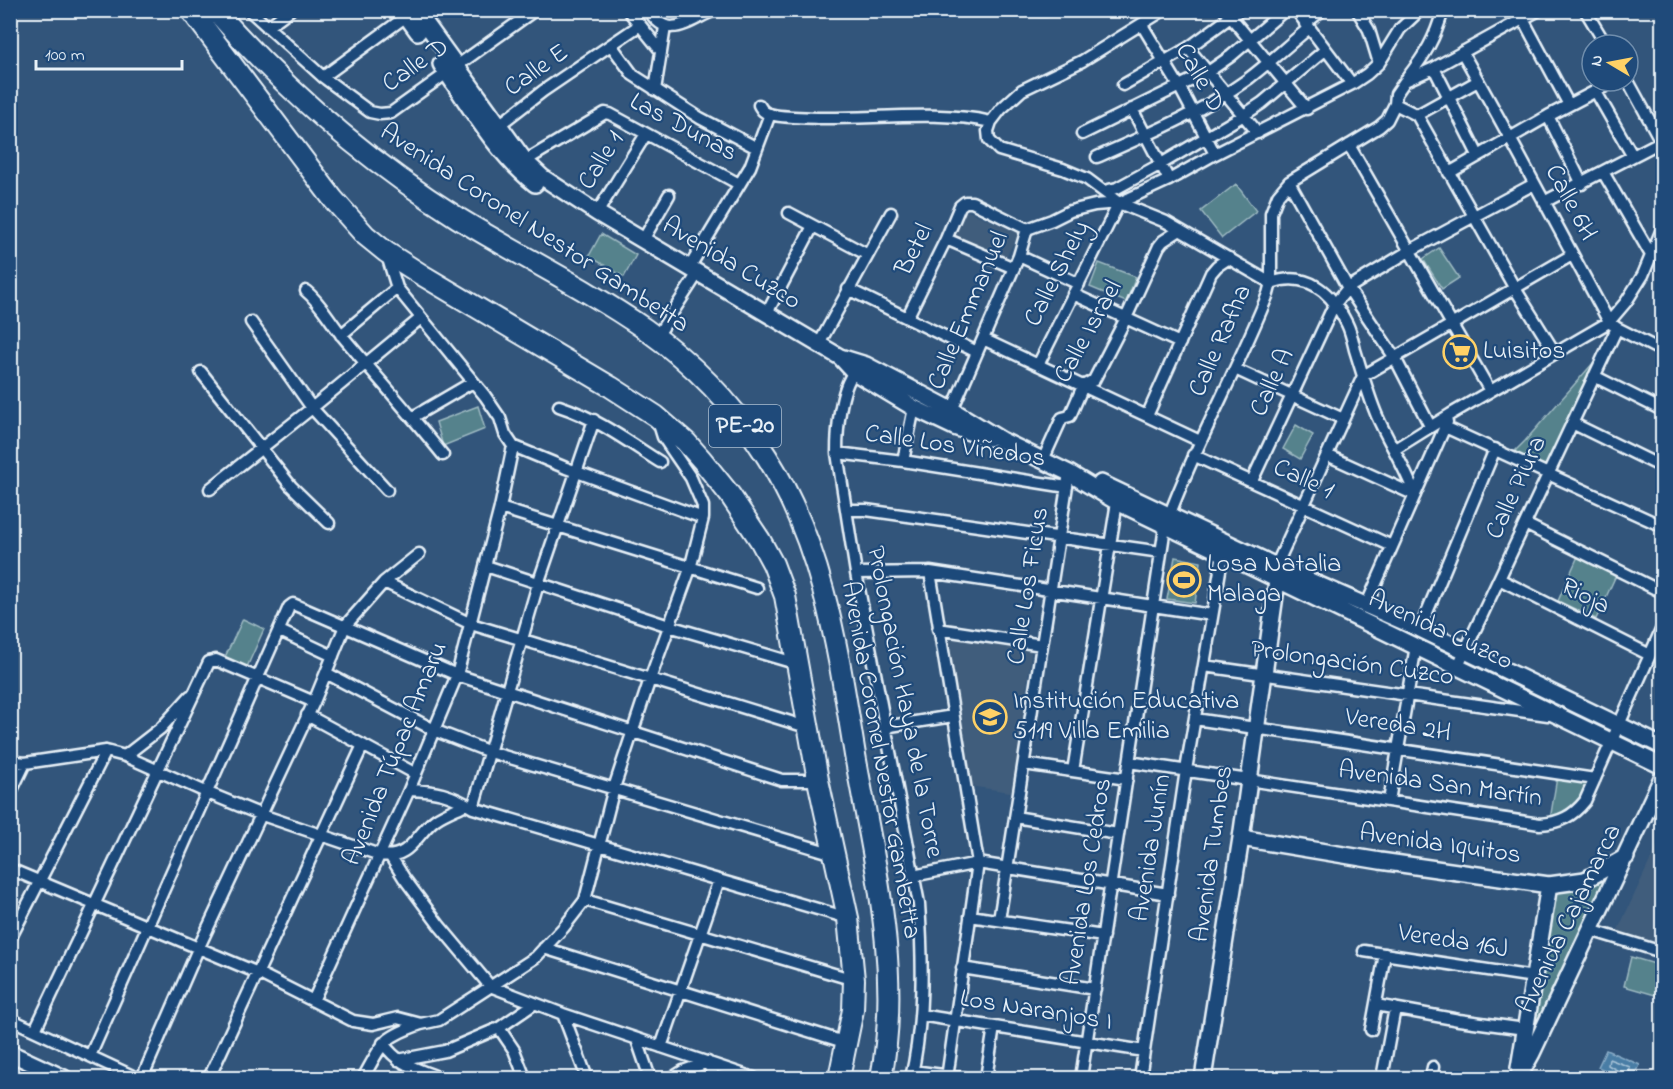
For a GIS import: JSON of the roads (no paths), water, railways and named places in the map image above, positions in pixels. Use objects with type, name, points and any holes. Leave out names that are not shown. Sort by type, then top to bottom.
[{"type":"highway","name":"PE-20","points":[[191,10],[350,220],[386,252],[656,416],[686,442],[702,460],[730,495],[760,540],[773,564],[785,596],[818,780],[848,918],[854,980],[853,1010],[839,1078]]},
{"type":"highway","name":"Avenida Coronel Nestor Gambetta","points":[[215,10],[268,67],[382,165],[457,217],[586,292],[656,338],[687,363],[722,398],[767,456],[793,505],[817,566],[835,634],[884,914],[889,996],[881,1078]]},
{"type":"street","points":[[249,10],[323,77],[410,12]]},
{"type":"street","points":[[267,27],[290,10]]},
{"type":"street","name":"Calle D","points":[[323,77],[370,112],[391,113],[535,10]]},
{"type":"street","points":[[628,10],[661,51]]},
{"type":"street","points":[[649,10],[653,17],[665,27],[673,28],[715,10]]},
{"type":"street","points":[[1039,10],[1046,10]]},
{"type":"street","points":[[1164,10],[1082,61],[1022,90],[1001,109],[991,122],[988,131],[989,140],[999,150],[1063,169],[1087,179],[1119,203],[1166,222],[1271,283],[1288,279],[1315,284],[1323,290],[1347,324],[1377,415],[1415,495]]},
{"type":"street","points":[[1082,134],[1208,72],[1285,10]]},
{"type":"street","points":[[1296,10],[1352,84]]},
{"type":"street","points":[[1097,158],[1193,112],[1226,93],[1269,61],[1307,27],[1322,10]]},
{"type":"street","points":[[1357,10],[1369,30],[1378,63]]},
{"type":"street","points":[[1027,229],[1070,211],[1095,205],[1119,203],[1170,180],[1215,154],[1352,84],[1378,63],[1400,29],[1420,10]]},
{"type":"street","points":[[1430,426],[1395,358],[1348,288],[1289,182],[1379,128],[1387,120],[1395,104],[1396,94],[1426,54],[1437,33],[1443,10]]},
{"type":"street","points":[[1405,81],[1462,52],[1520,15],[1539,10]]},
{"type":"street","points":[[1585,10],[1599,33]]},
{"type":"street","name":"Avenida Cuzco","points":[[410,12],[494,129],[514,165],[540,188],[573,207],[585,212],[597,213]]},
{"type":"street","points":[[1123,85],[1188,48],[1232,13],[1250,40],[1307,109]]},
{"type":"street","points":[[1520,15],[1569,105]]},
{"type":"street","name":"Calle E","points":[[494,129],[543,91],[640,25]]},
{"type":"street","name":"Calle D","points":[[1142,25],[1179,86],[1215,154]]},
{"type":"street","points":[[655,90],[665,27]]},
{"type":"street","points":[[611,45],[633,75],[700,118],[757,148]]},
{"type":"street","points":[[1188,48],[1258,133]]},
{"type":"street","points":[[1104,191],[1117,188],[1244,115],[1325,50]]},
{"type":"street","name":"Calle 6H","points":[[1462,52],[1511,137],[1572,255],[1613,325]]},
{"type":"street","points":[[1434,68],[1478,155]]},
{"type":"street","points":[[1417,115],[1478,81]]},
{"type":"street","points":[[1449,173],[1548,116],[1594,93]]},
{"type":"street","points":[[1597,93],[1632,155]]},
{"type":"street","points":[[1544,202],[1604,172],[1632,155],[1662,142],[1635,93]]},
{"type":"street","points":[[1395,104],[1417,115],[1514,287],[1555,353]]},
{"type":"street","points":[[759,105],[762,111],[770,114],[862,119],[922,116],[991,122]]},
{"type":"street","points":[[1132,109],[1170,180]]},
{"type":"street","name":"Las Dunas","points":[[525,161],[605,113],[739,184]]},
{"type":"street","points":[[656,338],[750,167],[770,114]]},
{"type":"street","points":[[1548,116],[1582,183]]},
{"type":"street","name":"Avenida Cuzco","points":[[494,129],[542,177],[597,213],[840,357],[866,365],[952,410],[1001,440],[1043,460],[1068,480],[1167,521],[1277,573],[1416,646],[1662,766]]},
{"type":"street","name":"Calle 1","points":[[597,213],[646,134]]},
{"type":"street","points":[[1349,145],[1490,391]]},
{"type":"street","points":[[1604,172],[1651,255]]},
{"type":"street","name":"Calle Rafha","points":[[1167,521],[1193,455],[1235,369],[1271,283],[1272,207],[1289,182]]},
{"type":"street","name":"Calle A","points":[[1252,481],[1334,305],[1348,288],[1411,250],[1534,184]]},
{"type":"street","points":[[643,240],[669,195]]},
{"type":"street","name":"Betel","points":[[907,318],[960,206],[965,202],[972,202],[1027,229]]},
{"type":"street","name":"Calle Shely","points":[[1038,365],[1119,203]]},
{"type":"street","points":[[789,213],[868,255]]},
{"type":"street","points":[[819,344],[891,213]]},
{"type":"street","points":[[767,313],[813,226]]},
{"type":"street","name":"Calle Emmanuel","points":[[952,410],[1019,256],[1027,229]]},
{"type":"street","name":"Calle Piura","points":[[1458,666],[1594,376],[1613,325],[1637,284],[1662,229]]},
{"type":"street","name":"Calle Israel","points":[[1043,460],[1062,418],[1070,416],[1083,386],[1094,380],[1159,246],[1163,240],[1180,230]]},
{"type":"street","points":[[946,239],[1014,268]]},
{"type":"street","points":[[386,252],[397,288],[500,418],[505,434],[513,446],[703,518]]},
{"type":"street","points":[[1277,573],[1303,506],[1363,376],[1450,323],[1572,255]]},
{"type":"street","points":[[1019,256],[1126,318],[1180,343]]},
{"type":"street","points":[[1147,416],[1211,273],[1230,258]]},
{"type":"street","points":[[341,335],[397,288]]},
{"type":"street","points":[[848,289],[977,352]]},
{"type":"street","points":[[306,291],[443,455]]},
{"type":"street","points":[[210,489],[421,318]]},
{"type":"street","points":[[251,322],[312,408],[387,490]]},
{"type":"street","points":[[1395,449],[1555,353],[1613,325],[1662,351]]},
{"type":"street","points":[[983,339],[1200,441]]},
{"type":"street","name":"Avenida Cuzco","points":[[840,357],[854,372],[914,408],[981,438],[1001,440]]},
{"type":"street","points":[[1235,369],[1343,419]]},
{"type":"street","points":[[201,372],[291,486],[329,523]]},
{"type":"street","name":"Prolongación Haya de la Torre","points":[[854,372],[846,382],[837,438],[837,453],[856,573],[919,904],[920,1016],[912,1075]]},
{"type":"street","points":[[1594,376],[1662,410]]},
{"type":"street","points":[[413,417],[473,382]]},
{"type":"street","points":[[559,406],[594,420],[660,462]]},
{"type":"street","points":[[903,461],[914,408]]},
{"type":"street","points":[[1366,606],[1451,414]]},
{"type":"street","points":[[363,1078],[383,1044],[398,1032],[439,1020],[536,957],[585,900],[614,788],[690,569],[703,518],[703,506],[699,496],[680,460],[663,437],[656,416]]},
{"type":"street","points":[[386,856],[411,847],[435,820],[469,806],[490,752],[538,584],[594,420]]},
{"type":"street","points":[[1572,423],[1662,468]]},
{"type":"street","points":[[1445,427],[1662,526]]},
{"type":"street","name":"Avenida Túpac Amaru","points":[[313,1002],[386,856],[409,790],[436,731],[457,675],[486,566],[513,446]]},
{"type":"street","points":[[1419,629],[1495,449]]},
{"type":"street","name":"Calle Los Viñedos","points":[[837,453],[1068,480]]},
{"type":"street","name":"Calle 1","points":[[1193,455],[1392,546]]},
{"type":"street","points":[[1327,455],[1415,495]]},
{"type":"street","name":"Avenida Cuzco","points":[[1068,480],[1102,483],[1223,553],[1366,606],[1419,629],[1662,746]]},
{"type":"street","name":"Calle Los Ficus","points":[[999,920],[1068,480]]},
{"type":"street","points":[[1073,771],[1118,502]]},
{"type":"street","points":[[500,508],[757,588]]},
{"type":"street","points":[[846,510],[866,510],[1161,552]]},
{"type":"street","name":"Avenida Los Cedros","points":[[1081,1078],[1167,521]]},
{"type":"street","points":[[1525,524],[1662,592]]},
{"type":"street","name":"Avenida Junín","points":[[1140,1078],[1186,770],[1223,553]]},
{"type":"street","points":[[142,1078],[198,949],[314,702],[345,626],[384,582],[419,554]]},
{"type":"street","points":[[486,566],[669,626],[798,664]]},
{"type":"street","points":[[930,572],[978,863],[947,1077]]},
{"type":"street","points":[[856,573],[930,572],[1212,615]]},
{"type":"street","name":"Avenida Tumbes","points":[[1203,1078],[1241,838],[1277,573]]},
{"type":"street","name":"Rioja","points":[[1499,579],[1650,655]]},
{"type":"street","points":[[384,582],[471,624],[810,728]]},
{"type":"street","points":[[90,1056],[289,607],[293,604],[457,675],[507,692],[782,780],[818,780]]},
{"type":"street","name":"Avenida San Martín","points":[[1129,762],[1548,824],[1567,818],[1585,801],[1662,628]]},
{"type":"street","points":[[938,629],[1042,645]]},
{"type":"street","points":[[280,631],[333,656]]},
{"type":"street","points":[[1389,801],[1416,646]]},
{"type":"street","points":[[35,1030],[209,662],[216,660],[314,702]]},
{"type":"street","name":"Prolongación Cuzco","points":[[1204,666],[1565,717]]},
{"type":"street","points":[[326,673],[436,731],[490,752],[834,854]]},
{"type":"street","points":[[125,756],[161,728],[199,687]]},
{"type":"street","points":[[307,715],[416,774]]},
{"type":"street","points":[[884,727],[953,716]]},
{"type":"street","name":"Vereda 2H","points":[[1195,719],[1595,779]]},
{"type":"street","points":[[209,1078],[363,745]]},
{"type":"street","points":[[10,939],[106,751]]},
{"type":"street","points":[[10,761],[25,763],[106,751],[125,756],[208,794],[262,815],[386,856],[490,986],[534,1004],[754,1078]]},
{"type":"street","points":[[10,794],[25,763]]},
{"type":"street","points":[[1024,764],[1126,779]]},
{"type":"street","name":"Avenida Cajamarca","points":[[1517,1078],[1626,857],[1662,778]]},
{"type":"street","points":[[409,790],[436,791],[455,797],[469,806],[848,918]]},
{"type":"street","points":[[1015,817],[1118,834]]},
{"type":"street","name":"Avenida Iquitos","points":[[1241,838],[1549,885],[1585,880],[1626,857]]},
{"type":"street","points":[[913,876],[978,863],[1168,894]]},
{"type":"street","points":[[10,869],[258,973],[354,1021],[373,1024],[398,1018],[421,1024]]},
{"type":"street","points":[[661,1047],[719,880]]},
{"type":"street","points":[[1517,1078],[1549,885]]},
{"type":"street","points":[[585,900],[854,980]]},
{"type":"street","points":[[970,916],[1103,936]]},
{"type":"street","points":[[1590,930],[1662,952]]},
{"type":"street","points":[[544,948],[847,1043]]},
{"type":"street","name":"Vereda 16J","points":[[1364,951],[1534,978]]},
{"type":"street","points":[[1371,1030],[1385,954]]},
{"type":"street","points":[[962,968],[1095,989]]},
{"type":"street","points":[[398,1060],[445,1051],[499,1028],[534,1004]]},
{"type":"street","points":[[1376,1005],[1525,1029]]},
{"type":"street","points":[[1382,1078],[1395,1008]]},
{"type":"street","points":[[563,1014],[587,1078]]},
{"type":"street","name":"Los Naranjos I","points":[[920,1016],[1144,1051]]},
{"type":"street","points":[[10,1019],[137,1078]]},
{"type":"street","points":[[986,1078],[994,1027]]},
{"type":"street","points":[[499,1028],[514,1050],[525,1078]]},
{"type":"street","points":[[638,1040],[650,1078]]},
{"type":"street","points":[[383,1044],[391,1056],[404,1065],[440,1078]]},
{"type":"street","points":[[10,1053],[64,1078]]},
{"type":"street","points":[[672,1078],[683,1071],[708,1062]]},
{"type":"street","points":[[708,1062],[714,1078]]},
{"type":"street","points":[[912,1075],[965,1078]]},
{"type":"water","points":[[1606,1050],[1640,1065],[1634,1078],[1622,1078],[1598,1067]]},
{"type":"place","name":"Luisitos","points":[[1460,352]]},
{"type":"place","name":"Losa Natalia Malaga","points":[[1184,580]]},
{"type":"place","name":"Institución Educativa 5119 Villa Emilia","points":[[990,717]]}]
